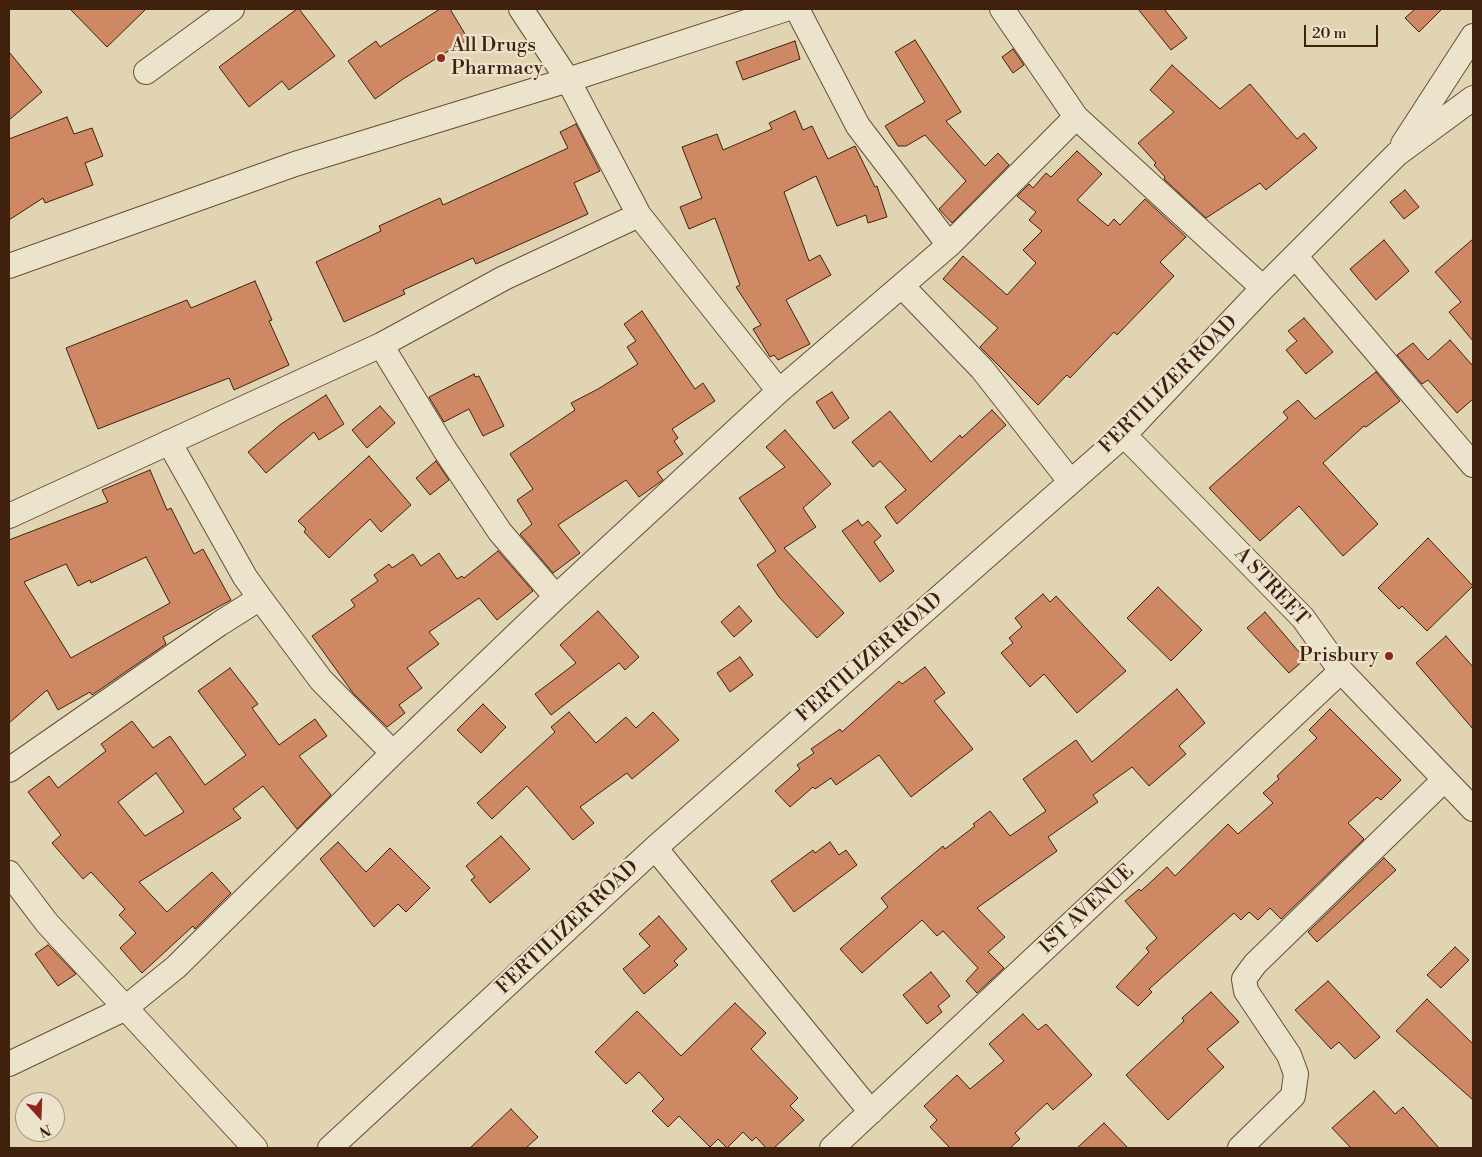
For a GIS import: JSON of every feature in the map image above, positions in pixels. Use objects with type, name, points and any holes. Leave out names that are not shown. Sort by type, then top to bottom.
[{"type":"street","points":[[146,72],[232,9]]},
{"type":"street","points":[[521,9],[568,80],[639,215],[779,391]]},
{"type":"street","points":[[9,266],[295,164],[568,80],[786,9]]},
{"type":"street","points":[[797,9],[858,126],[949,245]]},
{"type":"street","points":[[1002,9],[1076,117],[1263,288]]},
{"type":"street","name":"FERTILIZER ROAD","points":[[1397,154],[1473,36]]},
{"type":"street","name":"FERTILIZER ROAD","points":[[330,1148],[655,848],[1124,435],[1263,288],[1397,154],[1473,98]]},
{"type":"street","points":[[9,1064],[124,1009],[176,967],[393,753],[556,598],[779,391],[949,245],[1076,117]]},
{"type":"street","points":[[9,516],[381,344],[504,278],[639,215]]},
{"type":"street","points":[[1295,256],[1473,465]]},
{"type":"street","points":[[902,286],[982,369],[1070,481]]},
{"type":"street","points":[[381,344],[445,450],[500,532],[556,598]]},
{"type":"street","name":"A STREET","points":[[1124,435],[1303,618],[1341,671],[1473,809]]},
{"type":"street","points":[[169,442],[245,577],[260,598],[321,680],[393,753]]},
{"type":"street","points":[[9,770],[219,624],[260,598]]},
{"type":"street","name":"1ST AVENUE","points":[[832,1148],[1341,671]]},
{"type":"street","points":[[1240,1148],[1293,1096],[1296,1074],[1289,1055],[1246,991],[1244,979],[1254,964],[1444,780]]},
{"type":"street","points":[[655,848],[871,1112]]},
{"type":"street","points":[[9,873],[47,923],[124,1009],[255,1148]]},
{"type":"building","points":[[70,9],[146,9],[107,47]]},
{"type":"building","points":[[299,9],[335,56],[289,90],[282,81],[249,107],[219,67]]},
{"type":"building","points":[[440,9],[450,9],[468,39],[403,79],[375,99],[348,61],[376,41],[380,47]]},
{"type":"building","points":[[1138,9],[1164,9],[1187,38],[1171,50]]},
{"type":"building","points":[[1415,9],[1442,9],[1419,32],[1405,18]]},
{"type":"building","points":[[915,40],[961,112],[946,121],[985,166],[998,153],[1009,165],[952,223],[939,209],[966,181],[925,135],[906,146],[898,146],[885,126],[925,102],[895,52]]},
{"type":"building","points":[[795,41],[800,59],[743,80],[736,62]]},
{"type":"building","points":[[1013,49],[1024,65],[1013,73],[1002,57]]},
{"type":"building","points":[[9,52],[42,92],[9,120]]},
{"type":"building","points":[[1172,65],[1220,109],[1250,84],[1297,139],[1304,133],[1317,148],[1266,190],[1260,183],[1206,218],[1164,179],[1165,177],[1154,165],[1156,163],[1138,143],[1174,112],[1150,90]]},
{"type":"building","points":[[795,111],[803,130],[812,126],[828,159],[855,146],[875,187],[877,186],[887,217],[868,223],[866,215],[837,226],[816,176],[784,192],[809,261],[820,255],[831,275],[786,300],[810,344],[778,360],[774,355],[770,357],[753,329],[761,325],[736,287],[740,285],[715,218],[689,229],[680,207],[702,198],[682,147],[717,134],[723,150],[772,129],[769,123]]},
{"type":"building","points":[[67,117],[74,134],[92,128],[103,156],[85,163],[93,185],[45,203],[43,198],[9,220],[9,139]]},
{"type":"building","points":[[576,124],[600,171],[574,183],[588,214],[476,264],[473,258],[403,290],[405,294],[344,322],[316,262],[381,231],[379,226],[440,198],[443,205],[568,148],[560,132]]},
{"type":"building","points":[[1077,151],[1102,174],[1077,200],[1108,226],[1114,219],[1120,225],[1145,199],[1186,237],[1160,262],[1174,276],[1117,335],[1114,332],[1070,378],[1067,375],[1038,405],[980,347],[998,328],[943,279],[963,256],[1007,295],[1036,263],[1023,250],[1042,231],[1029,220],[1036,212],[1017,196],[1029,184],[1033,188],[1046,173],[1051,177]]},
{"type":"building","points":[[1405,190],[1419,207],[1404,219],[1390,202]]},
{"type":"building","points":[[1473,239],[1473,341],[1449,312],[1461,302],[1435,272]]},
{"type":"building","points":[[1384,240],[1409,271],[1376,300],[1350,269]]},
{"type":"building","points":[[255,281],[272,320],[269,321],[289,365],[234,390],[229,378],[98,429],[66,348],[187,300],[191,308]]},
{"type":"building","points":[[642,311],[695,389],[703,383],[715,401],[672,429],[678,438],[674,441],[683,454],[657,472],[663,480],[639,497],[626,480],[558,525],[580,553],[553,573],[520,534],[532,524],[517,500],[533,489],[510,454],[575,410],[571,403],[638,364],[627,347],[636,341],[624,324]]},
{"type":"building","points":[[1304,318],[1333,352],[1306,374],[1286,350],[1297,341],[1288,331]]},
{"type":"building","points":[[1450,340],[1473,366],[1473,399],[1457,413],[1428,380],[1422,384],[1397,355],[1413,343],[1428,360]]},
{"type":"building","points":[[1376,372],[1400,401],[1366,427],[1364,426],[1323,463],[1378,524],[1343,556],[1299,506],[1260,541],[1209,488],[1288,418],[1283,412],[1298,400],[1315,419]]},
{"type":"building","points":[[474,374],[475,377],[479,376],[504,426],[483,436],[469,409],[444,422],[429,397]]},
{"type":"building","points":[[832,392],[849,418],[834,429],[816,402]]},
{"type":"building","points":[[326,395],[344,424],[319,440],[314,432],[266,473],[248,452],[281,424]]},
{"type":"building","points":[[380,406],[395,423],[367,448],[352,430]]},
{"type":"building","points":[[992,410],[1006,425],[897,524],[885,507],[906,490],[880,461],[873,467],[852,442],[890,411],[931,462],[960,435],[962,438]]},
{"type":"building","points":[[785,430],[831,484],[803,508],[816,527],[784,548],[844,613],[817,638],[779,597],[757,565],[776,551],[739,498],[785,467],[766,447]]},
{"type":"building","points":[[369,456],[411,505],[381,532],[370,519],[329,558],[304,532],[306,529],[298,521]]},
{"type":"building","points":[[436,461],[449,480],[430,495],[416,478]]},
{"type":"building","points":[[150,470],[167,510],[171,508],[194,554],[203,549],[231,600],[163,637],[166,644],[92,695],[90,692],[58,710],[47,690],[9,723],[9,540],[108,502],[102,490]],"holes":[[[146,557],[170,603],[71,658],[24,582],[66,564],[78,586],[90,580],[91,583]]]},
{"type":"building","points":[[858,520],[862,526],[868,521],[881,536],[874,542],[894,571],[880,582],[842,531]]},
{"type":"building","points":[[1428,538],[1473,586],[1427,631],[1402,606],[1399,609],[1378,588]]},
{"type":"building","points":[[498,551],[533,591],[497,620],[479,598],[429,632],[439,644],[407,668],[422,688],[399,705],[405,713],[387,727],[353,693],[312,636],[355,606],[351,600],[378,581],[374,575],[389,564],[392,568],[413,554],[421,566],[439,553],[457,579],[462,576],[464,578]]},
{"type":"building","points":[[1158,587],[1202,630],[1171,661],[1127,618]]},
{"type":"building","points":[[1043,594],[1050,602],[1056,596],[1126,671],[1077,713],[1044,674],[1030,687],[1001,653],[1013,643],[1009,638],[1022,627],[1015,618]]},
{"type":"building","points":[[739,606],[752,621],[734,637],[721,622]]},
{"type":"building","points":[[598,611],[639,657],[625,670],[619,663],[551,715],[535,694],[576,663],[560,645]]},
{"type":"building","points":[[1265,612],[1305,659],[1289,673],[1247,628]]},
{"type":"building","points":[[1446,636],[1473,667],[1473,729],[1416,663]]},
{"type":"building","points":[[740,657],[753,675],[730,692],[717,673]]},
{"type":"building","points":[[925,667],[945,693],[934,701],[973,749],[911,797],[879,755],[836,785],[831,778],[815,789],[813,787],[790,807],[775,791],[800,769],[797,765],[814,753],[811,749],[840,729],[842,732],[899,681],[902,684]]},
{"type":"building","points":[[230,668],[258,704],[252,708],[279,745],[315,719],[327,736],[299,756],[331,795],[297,829],[263,786],[233,809],[241,818],[139,882],[167,912],[212,872],[231,893],[195,929],[193,926],[142,973],[120,948],[136,933],[119,915],[125,909],[91,872],[83,879],[52,843],[61,835],[28,792],[49,776],[58,788],[106,751],[101,744],[132,721],[153,748],[170,736],[205,785],[246,755],[198,691]],"holes":[[[156,773],[184,812],[145,836],[118,802]]]},
{"type":"building","points":[[1177,689],[1205,723],[1179,746],[1186,754],[1149,786],[1132,767],[1093,795],[1098,802],[1048,837],[1057,851],[977,908],[1005,937],[988,952],[1004,968],[977,993],[966,981],[978,968],[943,931],[937,936],[922,920],[862,973],[840,949],[888,907],[881,898],[943,846],[945,849],[975,826],[973,824],[990,811],[1010,836],[1046,811],[1023,779],[1076,740],[1092,762]]},
{"type":"building","points":[[483,704],[506,727],[481,753],[457,730]]},
{"type":"building","points":[[1330,709],[1401,780],[1381,800],[1377,797],[1348,823],[1364,839],[1281,919],[1270,908],[1258,920],[1249,912],[1241,920],[1234,913],[1149,989],[1152,992],[1138,1006],[1116,987],[1149,952],[1146,948],[1157,938],[1125,901],[1139,889],[1141,891],[1167,867],[1175,876],[1228,824],[1238,834],[1273,803],[1263,793],[1279,779],[1277,776],[1317,738],[1309,730]]},
{"type":"building","points":[[569,712],[596,743],[626,717],[636,728],[653,712],[679,740],[632,779],[627,773],[580,807],[594,823],[573,840],[527,786],[492,819],[477,803],[555,732],[551,727]]},
{"type":"building","points":[[501,836],[530,869],[490,903],[471,880],[475,877],[466,866]]},
{"type":"building","points":[[338,842],[366,872],[390,848],[430,888],[406,912],[398,904],[374,927],[320,859]]},
{"type":"building","points":[[830,842],[839,855],[846,850],[857,865],[794,912],[771,881],[813,850],[815,853]]},
{"type":"building","points":[[1384,858],[1396,870],[1317,942],[1308,932]]},
{"type":"building","points":[[659,916],[687,949],[674,961],[678,965],[644,994],[623,969],[650,946],[639,934]]},
{"type":"building","points":[[48,945],[76,974],[58,986],[35,954]]},
{"type":"building","points":[[1455,947],[1469,960],[1441,988],[1427,975]]},
{"type":"building","points":[[931,972],[950,996],[938,1006],[942,1012],[927,1024],[903,995]]},
{"type":"building","points":[[1328,981],[1380,1037],[1355,1059],[1339,1042],[1331,1049],[1295,1010]]},
{"type":"building","points":[[1211,992],[1239,1022],[1207,1049],[1224,1067],[1168,1120],[1126,1075],[1184,1021],[1182,1018]]},
{"type":"building","points":[[1427,999],[1473,1044],[1473,1100],[1396,1031]]},
{"type":"building","points":[[735,1003],[766,1033],[751,1049],[798,1098],[790,1106],[804,1120],[774,1148],[766,1148],[756,1137],[752,1141],[743,1132],[727,1148],[718,1139],[710,1147],[679,1116],[668,1127],[652,1111],[664,1099],[639,1072],[626,1084],[595,1052],[637,1011],[681,1056]]},
{"type":"building","points":[[1023,1014],[1038,1030],[1046,1024],[1092,1075],[1053,1110],[1047,1103],[1015,1133],[1020,1139],[1010,1148],[950,1148],[930,1127],[937,1120],[924,1106],[957,1075],[970,1089],[1004,1061],[989,1044]]},
{"type":"building","points":[[1374,1091],[1395,1114],[1403,1107],[1439,1148],[1351,1148],[1332,1128]]},
{"type":"building","points":[[511,1109],[538,1137],[526,1148],[470,1148]]},
{"type":"building","points":[[1104,1123],[1128,1148],[1077,1148]]},
{"type":"place","name":"All Drugs Pharmacy","points":[[441,58]]},
{"type":"place","name":"Prisbury","points":[[1389,656]]}]
